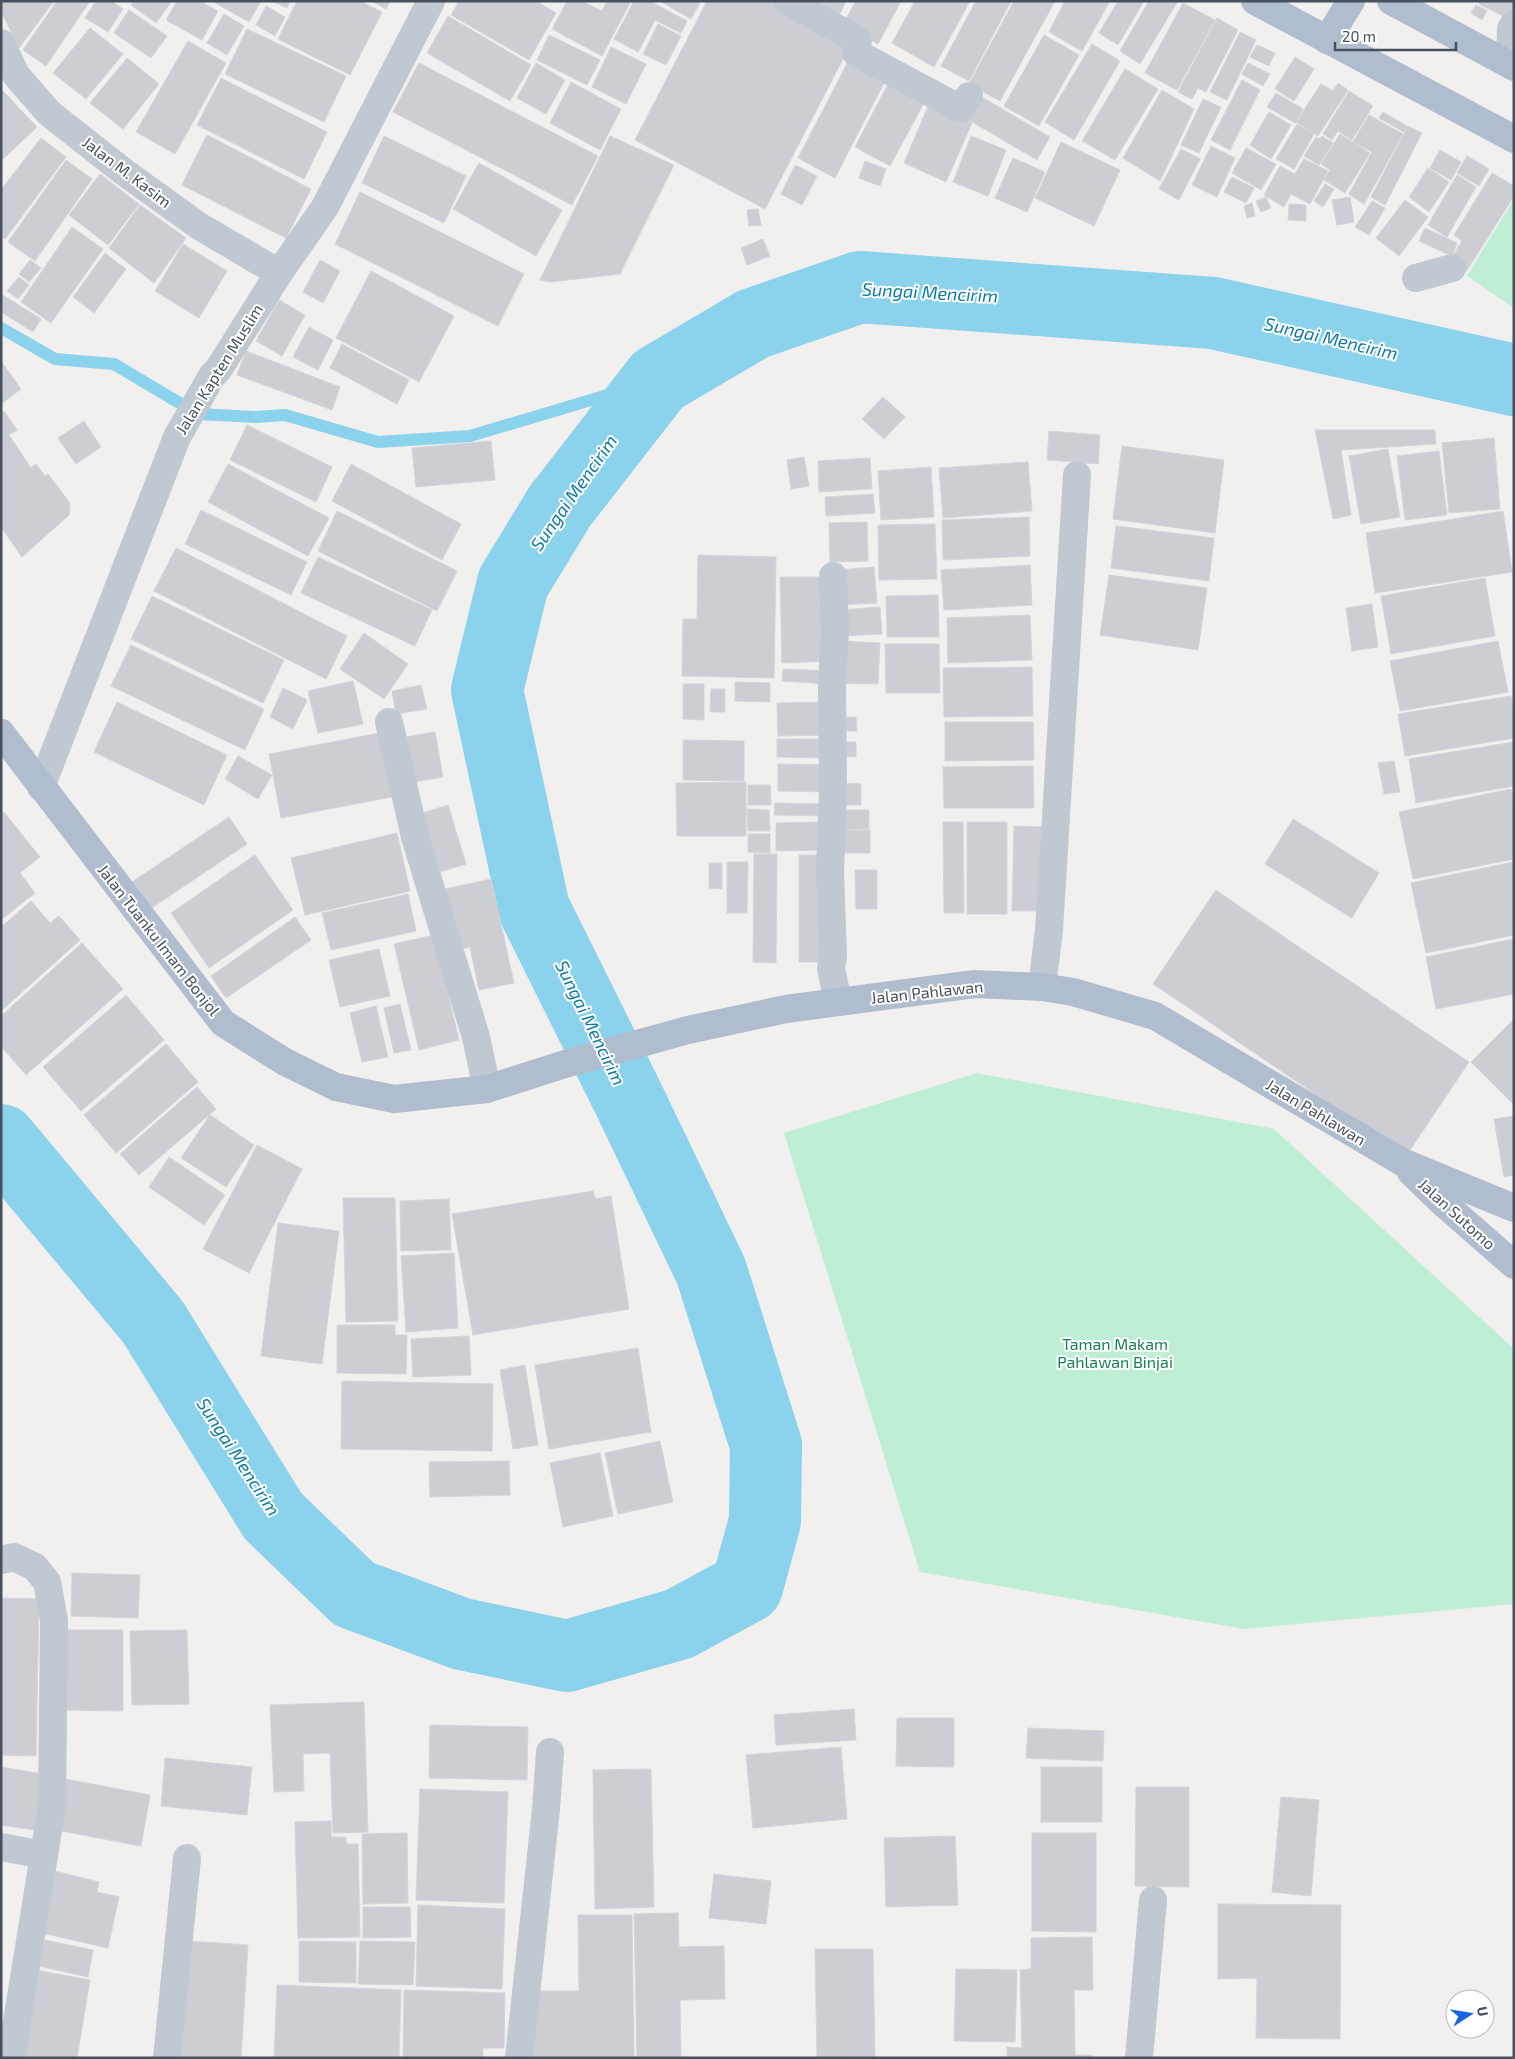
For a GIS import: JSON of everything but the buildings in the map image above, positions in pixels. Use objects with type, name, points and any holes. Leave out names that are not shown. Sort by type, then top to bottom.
[{"type":"main road","points":[[1255,1],[1514,139]]},
{"type":"main road","points":[[1327,40],[1351,1]]},
{"type":"main road","points":[[1391,1],[1512,65]]},
{"type":"main road","name":"Jalan Tuanku Imam Bonjol","points":[[1,733],[223,1023],[285,1062],[336,1087],[394,1099],[488,1089],[565,1064]]},
{"type":"main road","name":"Jalan Pahlawan","points":[[565,1064],[688,1030],[786,1009],[975,984],[1042,986],[1073,992],[1155,1016],[1402,1162],[1514,1208]]},
{"type":"main road","name":"Jalan Sutomo","points":[[1402,1162],[1442,1202],[1514,1265]]},
{"type":"street","name":"Jalan Kapten Muslim","points":[[41,787],[176,437],[212,376],[218,370],[279,273],[325,207],[431,1]]},
{"type":"street","points":[[787,1],[858,40],[856,53],[961,109],[969,96]]},
{"type":"street","points":[[1512,65],[1511,29],[1514,24]]},
{"type":"street","name":"Jalan M. Kasim","points":[[1,43],[16,75],[49,113],[124,172],[199,226],[279,273]]},
{"type":"street","points":[[1416,278],[1452,268]]},
{"type":"street","points":[[1042,986],[1049,930],[1077,475]]},
{"type":"street","points":[[833,576],[836,631],[832,683],[831,968],[838,1002]]},
{"type":"street","points":[[389,722],[416,837],[476,1037],[488,1089]]},
{"type":"street","points":[[1,1560],[14,1557],[34,1567],[46,1582],[54,1620],[52,1806],[11,2058]]},
{"type":"street","points":[[519,2058],[546,1809],[550,1752]]},
{"type":"street","points":[[1,1847],[44,1855]]},
{"type":"street","points":[[167,2058],[187,1858]]},
{"type":"street","points":[[1139,2058],[1153,1900]]},
{"type":"green space","points":[[1514,199],[1514,308],[1467,276]]},
{"type":"green space","name":"Taman Makam Pahlawan Binjai","points":[[977,1073],[1274,1129],[1514,1349],[1514,1604],[1244,1629],[920,1572],[784,1133]]},
{"type":"waterway","name":"Sungai Mencirim","points":[[1,1140],[153,1322],[273,1516],[354,1594],[462,1634],[567,1656],[679,1624],[747,1587],[765,1521],[766,1445],[711,1271],[534,909],[487,690],[513,583],[560,506],[658,380],[753,324],[860,287],[1213,313],[1514,380]]},
{"type":"waterway","points":[[1,328],[55,359],[114,364],[198,414],[256,417],[285,415],[378,442],[470,436],[658,380]]}]
